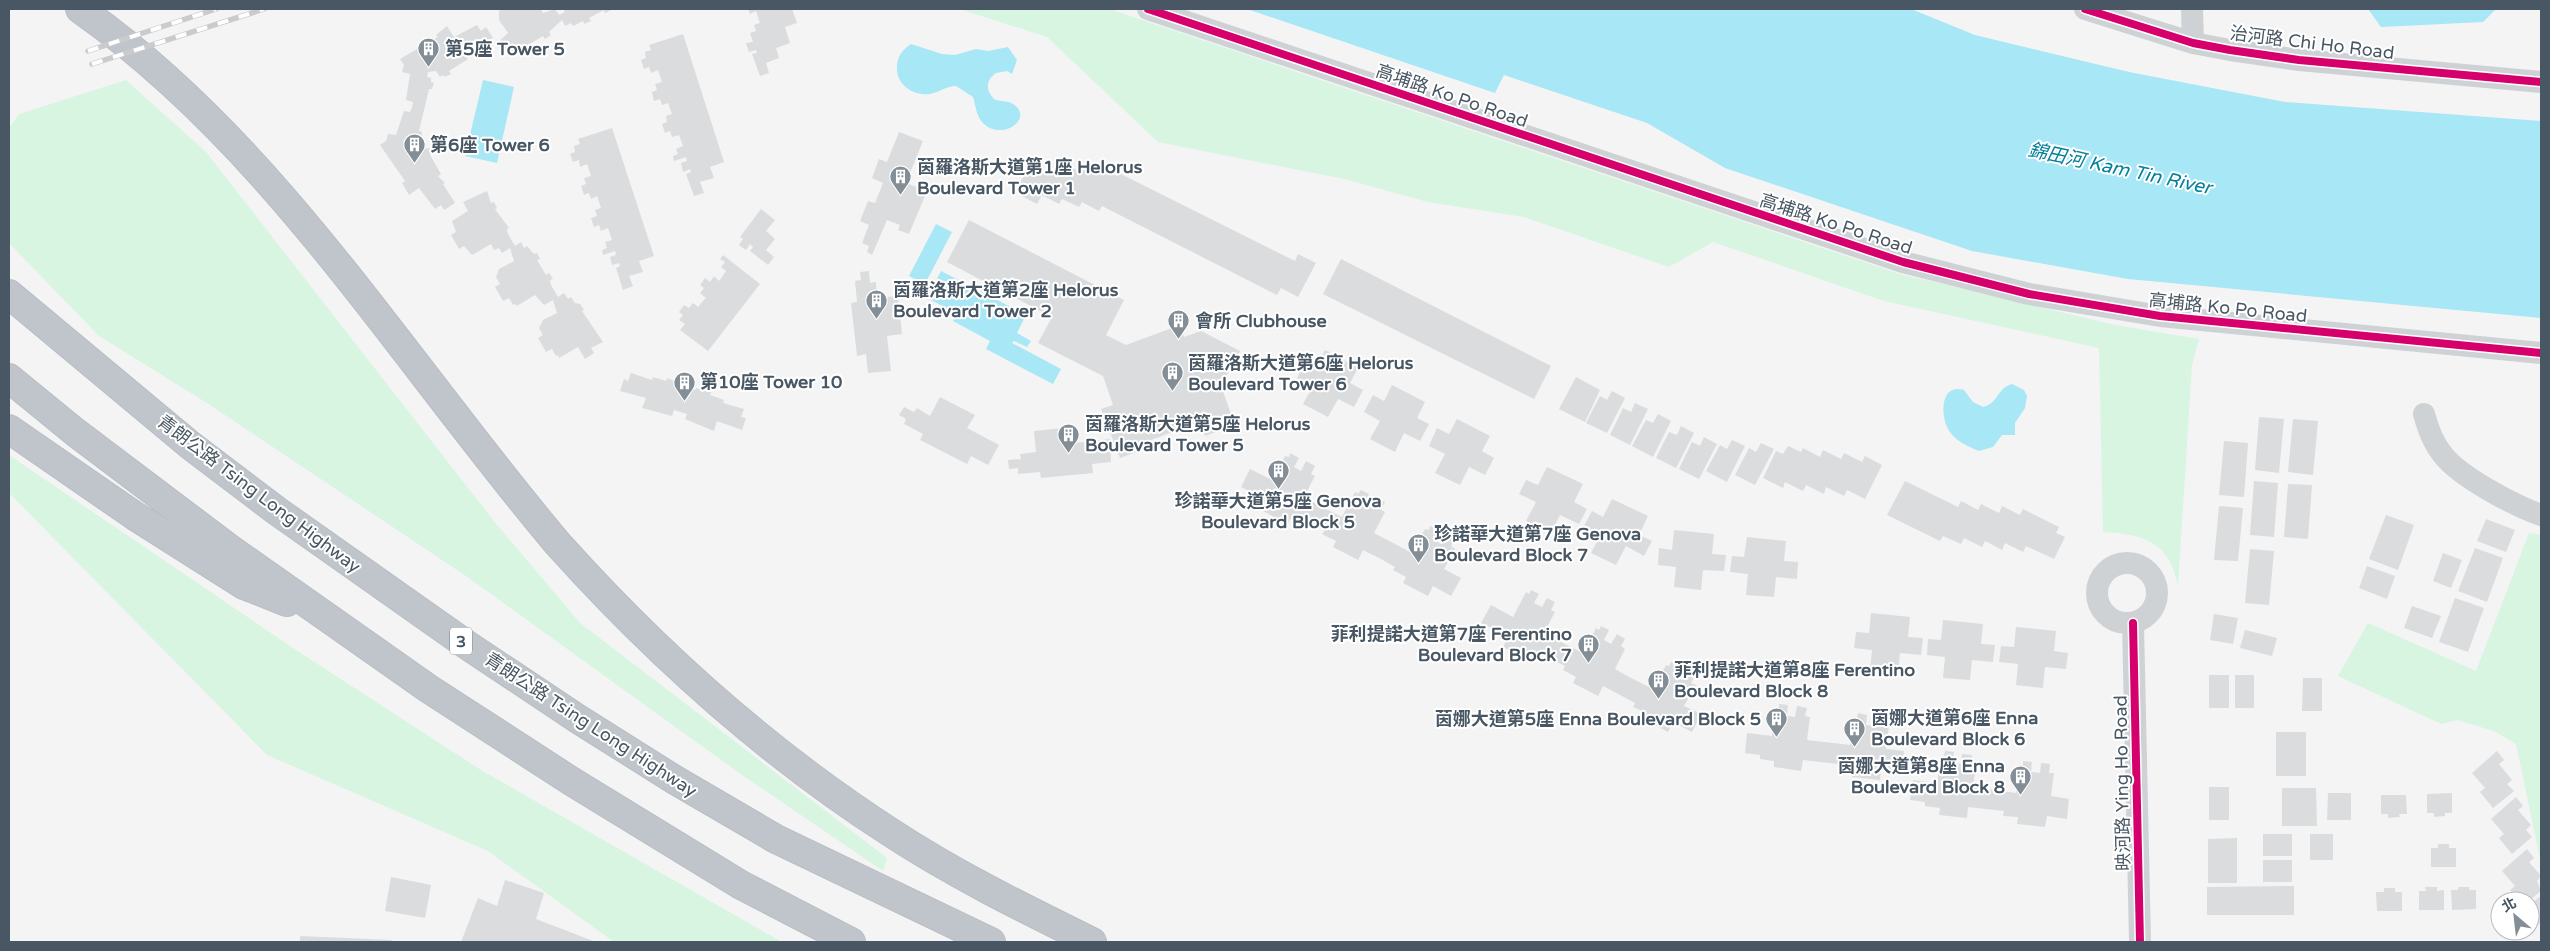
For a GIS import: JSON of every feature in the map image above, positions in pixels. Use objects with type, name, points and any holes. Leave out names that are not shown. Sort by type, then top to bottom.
[{"type":"highway","points":[[80,9],[110,30],[172,84],[265,178],[331,256],[556,541],[653,643],[709,695],[832,793],[890,833],[974,882],[1092,942]]},
{"type":"highway","name":"青朗公路 Tsing Long Highway","points":[[9,294],[190,445],[341,557],[483,656],[667,775],[776,839],[991,942]]},
{"type":"highway","points":[[9,378],[75,432],[324,616],[429,689],[571,781],[741,885],[851,942]]},
{"type":"highway","points":[[9,429],[135,516],[244,585],[324,616]]},
{"type":"street","name":"高埔路 Ko Po Road","points":[[1148,9],[1903,262],[2010,289],[2078,304],[2160,316],[2541,353]]},
{"type":"street","name":"治河路 Chi Ho Road","points":[[2085,9],[2193,43],[2299,60],[2541,82]]},
{"type":"street","points":[[2192,9],[2193,43]]},
{"type":"street","points":[[2424,414],[2430,435],[2452,465],[2506,500],[2541,515]]},
{"type":"street","name":"映河路 Ying Ho Road","points":[[2133,623],[2140,942]]},
{"type":"green space","points":[[960,9],[1109,9],[1900,274],[2115,325],[2199,339],[2192,365],[2178,586],[2169,559],[2152,543],[2130,535],[2103,532],[2099,348],[1884,301],[1713,242],[1669,267],[1524,217],[1428,202],[1344,179],[1158,142],[1047,37]]},
{"type":"green space","points":[[126,80],[206,152],[493,520],[580,623],[887,858],[883,871],[742,775],[466,576],[207,403],[99,336],[9,243],[9,128],[19,114]]},
{"type":"green space","points":[[9,455],[293,648],[481,770],[782,942],[614,942],[488,851],[267,755],[9,493]]},
{"type":"green space","points":[[2529,533],[2541,535],[2541,864],[2516,744],[2494,731],[2457,720],[2441,724],[2338,676],[2368,623],[2476,671]]},
{"type":"water","name":"錦田河 Kam Tin River","points":[[1247,9],[1911,9],[1975,35],[2129,72],[2285,102],[2541,121],[2541,318],[2128,279],[1972,251],[1725,168],[1647,123],[1504,75],[1495,93]]},
{"type":"water","points":[[2368,9],[2496,9],[2483,22],[2381,27]]},
{"type":"water","points":[[911,44],[942,54],[955,55],[976,49],[988,51],[1008,47],[1017,60],[1012,74],[1007,71],[996,73],[990,79],[988,89],[994,99],[1011,103],[1019,110],[1020,116],[1018,121],[1007,129],[991,128],[983,123],[979,117],[973,97],[956,86],[930,94],[913,92],[908,89],[900,81],[897,66],[900,55]]},
{"type":"water","points":[[483,80],[514,87],[497,163],[465,156]]},
{"type":"water","points":[[936,224],[952,232],[925,284],[909,276]]},
{"type":"water","points":[[941,271],[1026,315],[1017,333],[1031,341],[1027,347],[1014,341],[1012,343],[1061,369],[1053,384],[986,349],[990,341],[953,321],[956,313],[927,298]]},
{"type":"water","points":[[2012,384],[2024,390],[2027,396],[2025,408],[2015,423],[2015,435],[2002,435],[1993,447],[1979,451],[1963,443],[1950,432],[1944,419],[1943,411],[1946,396],[1950,391],[1956,389],[1964,390],[1973,402],[1983,407],[1992,403],[2003,389]]},
{"type":"building","points":[[503,9],[540,9],[543,13],[555,9],[559,15],[565,12],[563,9],[613,9],[605,13],[604,10],[589,18],[591,21],[584,24],[583,21],[573,26],[571,23],[565,26],[562,20],[549,32],[551,35],[545,39],[543,36],[528,45],[530,47],[524,51],[522,48],[512,52],[510,49],[504,53],[498,42],[508,33],[499,20],[499,11]]},
{"type":"building","points":[[748,9],[792,9],[797,23],[785,27],[790,43],[776,48],[779,58],[766,63],[769,73],[760,76],[752,54],[757,53],[756,50],[749,52],[746,43],[753,42],[750,33],[756,31],[754,25],[760,23],[756,11],[750,14]]},
{"type":"building","points":[[477,25],[481,31],[486,27],[493,38],[474,50],[475,53],[465,56],[468,59],[449,71],[451,74],[440,77],[436,71],[428,72],[427,77],[431,78],[431,82],[434,83],[432,89],[429,89],[419,131],[422,132],[421,138],[418,138],[417,142],[412,140],[412,148],[418,150],[424,146],[426,149],[429,148],[432,154],[430,155],[441,174],[438,176],[445,183],[443,184],[455,203],[444,210],[441,205],[435,209],[419,188],[409,195],[402,183],[405,181],[380,145],[386,141],[388,134],[396,135],[404,111],[410,112],[412,107],[413,102],[406,100],[410,74],[402,72],[404,65],[400,59],[438,37],[436,35],[447,26],[454,37]]},
{"type":"building","points":[[683,34],[724,162],[710,167],[714,178],[700,182],[704,193],[694,196],[686,174],[691,172],[690,169],[683,172],[681,163],[687,161],[686,157],[674,161],[673,156],[678,154],[676,149],[683,146],[679,135],[672,137],[670,131],[665,133],[662,124],[667,122],[666,116],[672,114],[668,103],[662,105],[660,99],[654,101],[652,92],[657,90],[655,84],[662,82],[658,70],[651,73],[649,67],[644,69],[641,60],[646,58],[645,52],[651,50],[649,45]]},
{"type":"building","points":[[612,128],[654,256],[639,261],[643,272],[629,276],[633,286],[623,290],[616,268],[620,266],[619,263],[612,265],[610,257],[616,255],[615,251],[603,255],[602,250],[607,248],[605,242],[612,240],[608,228],[601,231],[599,225],[594,227],[591,218],[597,216],[595,210],[601,208],[597,196],[591,199],[589,193],[584,195],[581,186],[586,184],[584,178],[591,176],[587,164],[580,167],[579,160],[573,162],[570,154],[575,152],[574,146],[580,144],[578,139]]},
{"type":"building","name":"茵羅洛斯大道第1座 Helorus Boulevard Tower 1","points":[[899,132],[923,141],[906,183],[927,191],[909,234],[898,230],[900,225],[887,220],[872,255],[867,252],[869,246],[862,243],[869,225],[860,221],[868,201],[875,203],[883,183],[872,178],[879,159],[887,162]]},
{"type":"building","points":[[1059,161],[1076,170],[1079,164],[1096,173],[1099,168],[1117,176],[1119,173],[1295,261],[1298,254],[1316,263],[1298,297],[1281,288],[1277,295],[1102,206],[1099,211],[1082,202],[1079,207],[1062,199],[1059,204],[1042,195],[1037,204],[1018,194],[1023,184],[1020,183],[1030,165],[1052,176]]},
{"type":"building","points":[[487,191],[491,203],[494,202],[497,208],[495,209],[509,228],[507,229],[508,234],[515,246],[521,242],[524,248],[527,246],[534,254],[537,253],[540,259],[537,260],[546,275],[549,273],[553,279],[550,280],[551,285],[558,297],[564,293],[568,299],[571,297],[575,303],[580,304],[584,310],[582,311],[603,342],[591,348],[594,353],[585,359],[578,347],[559,358],[552,349],[546,352],[538,338],[543,335],[539,328],[543,320],[557,313],[553,300],[544,305],[535,295],[517,306],[513,305],[509,298],[503,301],[495,287],[500,284],[496,277],[499,269],[514,261],[510,248],[502,253],[499,248],[494,250],[491,244],[472,255],[464,246],[459,249],[451,235],[456,232],[452,221],[468,211],[463,202]]},
{"type":"building","points":[[761,209],[775,220],[766,231],[775,239],[766,250],[774,257],[768,265],[750,251],[753,247],[750,244],[746,250],[739,245],[743,239],[740,237]]},
{"type":"building","name":"會所 Clubhouse","points":[[969,220],[1124,300],[1106,335],[1126,345],[1180,325],[1184,337],[1201,331],[1240,351],[1221,386],[1235,425],[1205,436],[1200,422],[1151,440],[1153,446],[1120,458],[1101,409],[1113,405],[1103,376],[1038,343],[1052,317],[947,262]]},
{"type":"building","points":[[723,255],[760,284],[708,351],[680,330],[685,324],[679,320],[683,315],[679,312],[684,305],[689,308],[693,303],[698,307],[706,298],[700,293],[704,288],[700,285],[705,278],[710,282],[714,276],[719,281],[726,271],[721,267],[725,262],[720,259]]},
{"type":"building","points":[[1341,259],[1551,366],[1534,399],[1323,294]]},
{"type":"building","name":"茵羅洛斯大道第2座 Helorus Boulevard Tower 2","points":[[869,271],[870,283],[876,282],[877,298],[898,296],[902,334],[887,336],[891,371],[868,373],[866,354],[857,356],[851,303],[857,302],[855,281],[861,280],[860,272]]},
{"type":"building","points":[[1325,350],[1358,368],[1350,383],[1363,390],[1354,407],[1338,399],[1328,417],[1303,404],[1313,386],[1297,378],[1306,360],[1317,366]]},
{"type":"building","name":"第10座 Tower 10","points":[[631,373],[652,380],[653,377],[666,381],[667,378],[695,390],[696,388],[711,392],[710,395],[724,400],[723,403],[744,409],[741,417],[746,418],[742,430],[717,421],[714,431],[685,419],[687,414],[674,410],[672,416],[642,408],[646,398],[620,391],[624,379],[628,381]]},
{"type":"building","points":[[1576,377],[1600,390],[1585,422],[1559,409]]},
{"type":"building","points":[[1392,385],[1425,402],[1417,418],[1429,424],[1420,441],[1404,433],[1395,452],[1370,439],[1380,421],[1364,412],[1373,395],[1384,401]]},
{"type":"building","points":[[1612,391],[1625,398],[1607,433],[1586,423],[1600,396],[1607,400]]},
{"type":"building","points":[[940,397],[975,415],[967,428],[999,445],[988,465],[971,456],[967,464],[920,440],[923,434],[904,424],[906,419],[899,415],[904,407],[914,412],[917,408],[930,416]]},
{"type":"building","points":[[1635,403],[1648,409],[1630,445],[1610,435],[1623,408],[1631,412]]},
{"type":"building","points":[[1658,414],[1671,421],[1653,457],[1632,446],[1646,420],[1653,423]]},
{"type":"building","points":[[2259,417],[2284,419],[2279,473],[2255,470]]},
{"type":"building","points":[[1457,419],[1490,436],[1482,451],[1494,458],[1485,475],[1469,467],[1460,485],[1435,473],[1445,454],[1429,446],[1437,428],[1449,434]]},
{"type":"building","points":[[2293,419],[2318,421],[2313,475],[2288,472]]},
{"type":"building","points":[[1681,426],[1694,433],[1676,468],[1656,458],[1669,432],[1677,435]]},
{"type":"building","name":"茵羅洛斯大道第5座 Helorus Boulevard Tower 5","points":[[1072,427],[1074,443],[1110,439],[1111,462],[1092,464],[1093,473],[1041,478],[1040,472],[1018,474],[1018,468],[1009,469],[1008,460],[1021,459],[1020,454],[1036,452],[1034,431]]},
{"type":"building","points":[[1704,437],[1717,444],[1699,479],[1679,469],[1692,442],[1700,446]]},
{"type":"building","points":[[1732,440],[1745,446],[1727,482],[1706,471],[1720,445],[1727,449]]},
{"type":"building","points":[[2224,441],[2248,443],[2244,497],[2219,495]]},
{"type":"building","points":[[1761,443],[1774,449],[1755,485],[1735,475],[1749,448],[1756,452]]},
{"type":"building","points":[[1788,446],[1801,452],[1803,448],[1820,457],[1823,450],[1841,459],[1844,453],[1862,462],[1865,456],[1882,465],[1865,499],[1847,490],[1844,496],[1826,487],[1824,494],[1806,485],[1803,491],[1785,482],[1783,488],[1763,478],[1776,451],[1783,454]]},
{"type":"building","points":[[1290,453],[1299,458],[1294,467],[1301,471],[1306,461],[1315,466],[1311,474],[1315,476],[1304,497],[1320,506],[1342,517],[1355,492],[1358,494],[1361,490],[1369,494],[1364,504],[1371,507],[1376,498],[1385,502],[1381,510],[1385,512],[1374,533],[1412,553],[1425,529],[1429,530],[1430,526],[1439,530],[1434,540],[1441,544],[1446,534],[1455,539],[1451,546],[1455,549],[1444,569],[1461,578],[1451,596],[1433,586],[1428,596],[1403,583],[1406,577],[1393,570],[1395,567],[1363,550],[1358,560],[1333,547],[1336,541],[1322,534],[1325,530],[1293,514],[1288,524],[1263,511],[1266,505],[1253,498],[1255,494],[1241,487],[1250,469],[1272,480],[1285,456],[1289,457]]},
{"type":"building","points":[[1547,467],[1583,484],[1574,502],[1587,509],[1579,524],[1560,515],[1551,533],[1526,521],[1536,502],[1519,494],[1526,480],[1538,485]]},
{"type":"building","points":[[1905,481],[1958,507],[1961,501],[1978,510],[1981,504],[1999,513],[2002,506],[2020,515],[2023,509],[2059,527],[2056,533],[2065,537],[2054,559],[2026,546],[2023,552],[2005,543],[2002,550],[1985,541],[1982,547],[1964,538],[1961,544],[1943,536],[1940,541],[1887,515]]},
{"type":"building","points":[[2254,481],[2278,483],[2274,537],[2250,535]]},
{"type":"building","points":[[2288,484],[2312,485],[2308,539],[2284,537]]},
{"type":"building","points":[[1612,499],[1648,516],[1639,535],[1652,541],[1644,556],[1626,546],[1616,565],[1591,553],[1601,534],[1584,526],[1592,511],[1603,517]]},
{"type":"building","points":[[2219,506],[2243,508],[2238,561],[2214,560]]},
{"type":"building","points":[[2386,515],[2414,525],[2398,570],[2369,559]]},
{"type":"building","points":[[2486,519],[2515,530],[2506,552],[2477,541]]},
{"type":"building","points":[[1674,530],[1714,534],[1712,554],[1726,555],[1724,571],[1703,570],[1701,590],[1674,587],[1676,567],[1658,565],[1659,548],[1672,550]]},
{"type":"building","points":[[1747,537],[1786,541],[1784,561],[1798,562],[1797,579],[1776,577],[1774,597],[1746,595],[1748,574],[1730,572],[1732,556],[1744,557]]},
{"type":"building","points":[[2475,548],[2503,558],[2487,602],[2458,591]]},
{"type":"building","points":[[2250,549],[2274,551],[2269,605],[2245,603]]},
{"type":"building","points":[[2443,553],[2462,560],[2451,588],[2433,581]]},
{"type":"building","points":[[2367,566],[2395,576],[2387,599],[2359,588]]},
{"type":"building","points":[[1531,590],[1539,594],[1534,603],[1542,607],[1547,598],[1555,602],[1551,610],[1555,612],[1544,633],[1561,642],[1583,653],[1596,628],[1599,630],[1601,626],[1609,630],[1604,640],[1611,644],[1617,634],[1625,639],[1621,646],[1625,649],[1615,669],[1631,678],[1653,689],[1666,665],[1669,666],[1671,662],[1679,666],[1674,676],[1682,680],[1686,671],[1695,675],[1691,683],[1696,685],[1684,706],[1701,714],[1692,732],[1673,722],[1668,732],[1643,719],[1646,713],[1633,707],[1635,703],[1603,686],[1598,696],[1573,683],[1576,677],[1563,670],[1565,666],[1533,650],[1528,660],[1503,647],[1506,641],[1493,634],[1495,630],[1481,623],[1491,605],[1513,617],[1526,592],[1529,594]]},
{"type":"building","points":[[2455,598],[2484,608],[2468,652],[2439,642]]},
{"type":"building","points":[[2412,606],[2441,616],[2432,638],[2404,628]]},
{"type":"building","points":[[1871,613],[1910,617],[1908,637],[1923,638],[1921,655],[1900,653],[1898,673],[1870,671],[1872,650],[1854,648],[1856,632],[1869,633]]},
{"type":"building","points":[[2214,614],[2238,618],[2233,644],[2210,640]]},
{"type":"building","points":[[1943,620],[1983,624],[1981,644],[1995,645],[1993,662],[1972,660],[1970,680],[1943,678],[1945,657],[1927,655],[1928,639],[1941,640]]},
{"type":"building","points":[[2016,627],[2056,631],[2054,651],[2068,653],[2066,669],[2045,667],[2043,688],[2016,685],[2018,664],[1999,662],[2001,646],[2014,647]]},
{"type":"building","points":[[2245,630],[2277,638],[2272,656],[2240,648]]},
{"type":"building","points":[[2209,675],[2229,675],[2229,708],[2209,708]]},
{"type":"building","points":[[2235,675],[2254,675],[2254,708],[2235,708]]},
{"type":"building","points":[[2303,678],[2322,678],[2322,711],[2302,711]]},
{"type":"building","points":[[1779,704],[1788,705],[1787,716],[1795,717],[1797,706],[1807,708],[1805,716],[1810,717],[1807,740],[1850,745],[1854,718],[1857,718],[1858,713],[1867,715],[1866,725],[1874,726],[1875,716],[1885,717],[1884,725],[1889,726],[1886,749],[1904,751],[1902,772],[1881,769],[1880,780],[1852,777],[1853,770],[1838,768],[1839,764],[1803,760],[1801,771],[1774,767],[1774,761],[1760,759],[1760,755],[1745,753],[1747,733],[1772,736],[1775,709],[1779,709]]},
{"type":"building","points":[[2276,732],[2306,732],[2306,776],[2276,776]]},
{"type":"building","points":[[1945,751],[1954,752],[1952,763],[1961,764],[1962,754],[1972,755],[1971,763],[1976,764],[1973,787],[2016,793],[2019,765],[2023,765],[2023,761],[2032,762],[2031,772],[2040,773],[2041,763],[2050,764],[2049,773],[2054,773],[2051,796],[2069,799],[2067,819],[2047,816],[2045,827],[2017,824],[2018,817],[2003,816],[2004,811],[1968,807],[1967,818],[1939,815],[1940,808],[1925,806],[1925,802],[1910,800],[1913,780],[1937,783],[1941,756],[1944,756]]},
{"type":"building","points":[[2497,751],[2504,760],[2499,764],[2512,780],[2507,784],[2514,791],[2493,808],[2480,792],[2485,788],[2472,773]]},
{"type":"building","points":[[2209,787],[2229,787],[2229,820],[2209,820]]},
{"type":"building","points":[[2282,788],[2316,788],[2317,826],[2282,826]]},
{"type":"building","points":[[2328,793],[2351,793],[2351,820],[2327,820]]},
{"type":"building","points":[[2452,793],[2452,813],[2445,813],[2445,816],[2434,817],[2434,813],[2427,813],[2427,794]]},
{"type":"building","points":[[2381,795],[2406,795],[2407,814],[2399,814],[2400,817],[2388,818],[2388,814],[2381,814]]},
{"type":"building","points":[[2516,797],[2523,806],[2518,810],[2531,825],[2526,830],[2532,837],[2512,854],[2499,838],[2504,834],[2491,819]]},
{"type":"building","points":[[2263,834],[2292,834],[2292,856],[2263,856]]},
{"type":"building","points":[[2310,834],[2333,834],[2333,860],[2310,860]]},
{"type":"building","points":[[2237,838],[2237,883],[2208,883],[2208,839]]},
{"type":"building","points":[[2438,844],[2449,844],[2449,848],[2456,848],[2456,867],[2431,867],[2431,848],[2438,848]]},
{"type":"building","points":[[2527,849],[2534,858],[2529,862],[2541,876],[2537,881],[2541,891],[2511,891],[2515,886],[2502,871]]},
{"type":"building","points":[[2263,860],[2292,860],[2292,882],[2263,882]]},
{"type":"building","points":[[391,877],[431,885],[425,918],[385,911]]},
{"type":"building","points":[[505,880],[544,893],[536,919],[596,942],[461,942],[478,898],[497,906]]},
{"type":"building","points":[[2294,886],[2294,915],[2207,915],[2207,887]]},
{"type":"building","points":[[2425,887],[2437,887],[2437,891],[2444,890],[2444,910],[2419,910],[2419,891],[2426,891]]},
{"type":"building","points":[[2458,887],[2469,887],[2469,890],[2476,890],[2476,909],[2452,910],[2451,890],[2458,890]]},
{"type":"building","points":[[2384,888],[2395,888],[2395,892],[2402,892],[2402,911],[2377,911],[2376,892],[2384,892]]},
{"type":"building","points":[[2540,898],[2541,900],[2540,923]]},
{"type":"building","points":[[300,936],[392,940],[392,942],[300,942]]},
{"type":"railway","points":[[88,51],[216,9]]},
{"type":"railway","points":[[92,64],[264,9]]},
{"type":"cycle path","points":[[1148,9],[1903,262],[2029,294],[2160,316],[2541,353]]},
{"type":"cycle path","points":[[2085,9],[2193,43],[2230,50],[2299,60],[2541,82]]},
{"type":"cycle path","points":[[2133,623],[2140,942]]},
{"type":"place","name":"第5座 Tower 5","points":[[429,68]]},
{"type":"place","name":"第6座 Tower 6","points":[[414,164]]},
{"type":"place","name":"茵羅洛斯大道第1座 Helorus Boulevard Tower 1","points":[[901,196]]},
{"type":"place","name":"茵羅洛斯大道第2座 Helorus Boulevard Tower 2","points":[[877,319]]},
{"type":"place","name":"會所 Clubhouse","points":[[1179,340]]},
{"type":"place","name":"茵羅洛斯大道第6座 Helorus Boulevard Tower 6","points":[[1172,392]]},
{"type":"place","name":"第10座 Tower 10","points":[[684,401]]},
{"type":"place","name":"茵羅洛斯大道第5座 Helorus Boulevard Tower 5","points":[[1069,453]]},
{"type":"place","name":"珍諾華大道第5座 Genova Boulevard Block 5","points":[[1278,490]]},
{"type":"place","name":"珍諾華大道第7座 Genova Boulevard Block 7","points":[[1418,563]]},
{"type":"place","name":"菲利提諾大道第7座 Ferentino Boulevard Block 7","points":[[1588,663]]},
{"type":"place","name":"菲利提諾大道第8座 Ferentino Boulevard Block 8","points":[[1658,699]]},
{"type":"place","name":"茵娜大道第5座 Enna Boulevard Block 5","points":[[1777,738]]},
{"type":"place","name":"茵娜大道第6座 Enna Boulevard Block 6","points":[[1855,747]]},
{"type":"place","name":"茵娜大道第8座 Enna Boulevard Block 8","points":[[2021,795]]}]
